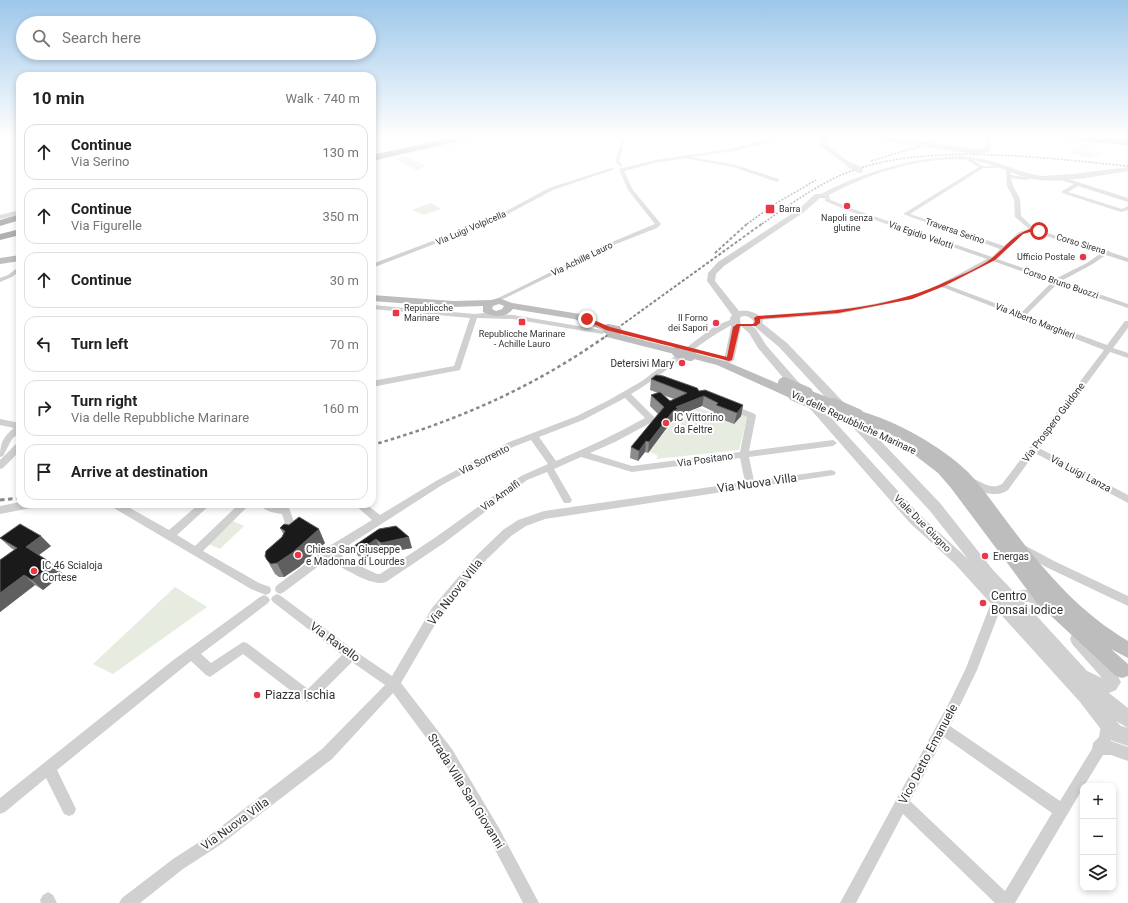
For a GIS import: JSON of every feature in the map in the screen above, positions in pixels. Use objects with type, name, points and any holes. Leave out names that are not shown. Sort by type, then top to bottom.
[{"type":"highway","points":[[0,223],[16,218]]},
{"type":"highway","points":[[0,231],[16,227]]},
{"type":"highway","points":[[0,236],[16,232]]},
{"type":"main road","points":[[0,261],[16,259]]},
{"type":"main road","points":[[0,265],[11,269],[16,267]]},
{"type":"main road","name":"Via delle Repubbliche Marinare","points":[[376,298],[453,304],[491,305]]},
{"type":"main road","name":"Via delle Repubbliche Marinare","points":[[376,302],[506,305],[519,312],[555,317],[585,324],[610,332],[729,360],[904,434],[927,447],[966,479],[1041,579],[1064,604],[1093,628],[1128,650]]},
{"type":"main road","name":"Via delle Repubbliche Marinare","points":[[689,350],[873,429],[918,451],[946,474],[962,491],[1031,584],[1061,615],[1125,673]]},
{"type":"main road","points":[[1125,673],[1118,663],[1118,657],[1121,652],[1128,650]]},
{"type":"street","name":"Via Luigi Volpicella","points":[[376,265],[450,238],[495,219],[551,188],[587,178]]},
{"type":"street","name":"Via Achille Lauro","points":[[506,305],[614,243],[655,227],[658,224],[632,190],[626,178]]},
{"type":"street","points":[[770,178],[776,180]]},
{"type":"street","points":[[743,321],[721,284],[719,277],[721,272],[768,236],[855,178]]},
{"type":"street","points":[[824,198],[838,191],[856,178]]},
{"type":"street","name":"Traversa Serino","points":[[964,178],[906,214],[1004,248]]},
{"type":"street","points":[[1009,178],[1010,186],[1017,199],[1018,217],[1033,230]]},
{"type":"street","points":[[1028,178],[1041,180],[1048,178]]},
{"type":"street","points":[[1035,178],[1051,185],[1073,178]]},
{"type":"street","points":[[1061,178],[1128,200]]},
{"type":"street","points":[[1067,179],[1078,184]]},
{"type":"street","points":[[1078,184],[1064,192],[1123,211],[1128,208]]},
{"type":"street","name":"Via Egidio Velotti","points":[[824,198],[851,210],[993,260]]},
{"type":"street","points":[[0,217],[16,213]]},
{"type":"street","points":[[743,321],[808,315],[910,298],[942,285],[993,260],[1021,233],[1033,230]]},
{"type":"street","name":"Corso Sirena","points":[[1033,230],[1107,252],[1128,260]]},
{"type":"street","points":[[1021,316],[1056,281],[1089,264],[1107,252]]},
{"type":"street","name":"Corso Bruno Buozzi","points":[[993,260],[1128,306]]},
{"type":"street","points":[[0,280],[11,269]]},
{"type":"street","name":"Via Alberto Marghieri","points":[[942,285],[1128,356]]},
{"type":"street","points":[[376,307],[475,316],[484,315],[513,317],[610,332]]},
{"type":"street","points":[[376,383],[457,368],[472,320],[475,316]]},
{"type":"street","points":[[729,360],[743,321]]},
{"type":"street","name":"Via Sorrento","points":[[278,594],[335,548],[439,483],[510,445],[580,418],[626,394],[656,376],[718,328],[743,321]]},
{"type":"street","name":"Viale Due Giugno","points":[[743,321],[789,378],[916,518],[960,560],[998,600],[1115,731]]},
{"type":"street","name":"Viale Due Giugno","points":[[743,321],[783,345],[935,507],[988,574],[1101,698],[1115,731]]},
{"type":"street","name":"Via Prospero Guidone","points":[[966,479],[994,491],[1002,490],[1128,323]]},
{"type":"street","points":[[656,376],[665,380]]},
{"type":"street","name":"Via Amalfi","points":[[335,548],[338,561],[376,579],[382,579],[440,540],[516,483],[602,444],[651,419],[626,394]]},
{"type":"street","points":[[723,404],[752,416],[744,453],[745,465],[750,484]]},
{"type":"street","points":[[0,422],[16,426]]},
{"type":"street","points":[[0,454],[8,437],[16,430]]},
{"type":"street","points":[[533,436],[552,466],[567,500]]},
{"type":"street","points":[[602,444],[602,460]]},
{"type":"street","name":"Via Positano","points":[[580,453],[632,469],[744,453],[833,444]]},
{"type":"street","name":"Via Luigi Lanza","points":[[1033,448],[1128,499]]},
{"type":"street","points":[[0,466],[16,449]]},
{"type":"street","name":"Via Nuova Villa","points":[[127,903],[178,864],[215,840],[327,754],[394,684],[436,612],[482,557],[507,533],[522,523],[552,514],[831,473]]},
{"type":"street","points":[[0,510],[16,507]]},
{"type":"street","points":[[122,508],[255,586],[265,595]]},
{"type":"street","points":[[166,534],[201,508]]},
{"type":"street","points":[[196,552],[241,508]]},
{"type":"street","points":[[289,508],[293,533]]},
{"type":"street","points":[[364,508],[380,521]]},
{"type":"street","points":[[1009,536],[1032,554],[1128,601]]},
{"type":"street","points":[[0,807],[48,767],[265,595],[274,586],[278,594]]},
{"type":"street","name":"Via Ravello","points":[[278,594],[351,655],[394,684]]},
{"type":"street","points":[[1018,607],[1018,597],[1028,595],[1038,599],[1061,615],[1078,640],[1110,673],[1113,682],[1108,686],[1100,686],[1090,681],[1075,669]]},
{"type":"street","name":"Vico Detto Emanuele","points":[[848,903],[942,728],[971,670],[998,600]]},
{"type":"street","points":[[192,653],[210,671],[244,647],[307,696],[313,693],[351,655]]},
{"type":"street","name":"Strada Villa San Giovanni","points":[[394,684],[446,754],[494,833],[531,903]]},
{"type":"street","points":[[942,728],[1061,810]]},
{"type":"street","points":[[1115,731],[1111,748],[1128,754]]},
{"type":"street","points":[[902,803],[1006,903],[1061,810],[1115,731]]},
{"type":"street","points":[[48,767],[69,809]]},
{"type":"shaded area","points":[[431,203],[441,209],[423,215],[412,210]]},
{"type":"shaded area","points":[[699,408],[735,423],[741,414],[747,417],[739,450],[656,459],[658,456],[649,451],[677,419],[675,416],[678,417]]},
{"type":"shaded area","points":[[233,521],[244,526],[220,549],[208,544]]},
{"type":"shaded area","points":[[175,587],[207,607],[113,674],[93,664]]},
{"type":"building","points":[[656,375],[697,388],[699,391],[705,390],[743,405],[737,413],[716,405],[718,403],[704,396],[676,407],[678,409],[673,411],[649,442],[646,441],[639,451],[631,447],[664,407],[651,395],[660,392],[670,401],[687,393],[651,379]]},
{"type":"building","points":[[299,517],[319,529],[292,553],[277,563],[271,564],[265,556],[266,551],[282,537],[285,531],[280,528],[284,524],[289,525]]},
{"type":"building","points":[[20,524],[41,536],[26,547],[53,564],[32,580],[24,575],[0,593],[0,560],[17,548],[0,538]]},
{"type":"building","points":[[396,526],[409,537],[381,543],[376,539],[363,548],[354,546],[379,529]]},
{"type":"railway","points":[[762,224],[809,192],[835,178]]},
{"type":"railway","points":[[747,224],[775,204],[816,180]]},
{"type":"railway","points":[[715,253],[748,223]]},
{"type":"railway","points":[[605,337],[763,223]]},
{"type":"railway","points":[[376,444],[404,436],[494,401],[551,371],[606,336]]},
{"type":"railway","points":[[0,500],[16,498]]},
{"type":"place","name":"Napoli senza glutine","points":[[847,206]]},
{"type":"place","name":"Barra","points":[[770,209]]},
{"type":"place","name":"Ufficio Postale","points":[[1083,257]]},
{"type":"place","name":"Republicche Marinare","points":[[396,313]]},
{"type":"place","name":"Republicche Marinare - Achille Lauro","points":[[522,322]]},
{"type":"place","name":"Il Forno dei Sapori","points":[[716,323]]},
{"type":"place","name":"Detersivi Mary","points":[[682,363]]},
{"type":"place","name":"IC Vittorino da Feltre","points":[[666,423]]},
{"type":"place","name":"Chiesa San Giuseppe e Madonna di Lourdes","points":[[298,555]]},
{"type":"place","name":"Energas","points":[[985,556]]},
{"type":"place","name":"IC 46 Scialoja Cortese","points":[[34,571]]},
{"type":"place","name":"Centro Bonsai Iodice","points":[[983,603]]},
{"type":"place","name":"Piazza Ischia","points":[[257,695]]},
{"type":"route","points":[[587,319],[608,328],[715,355],[729,360],[736,327],[740,324],[749,326],[757,324],[757,318],[838,312],[910,298],[942,285],[993,260],[1012,240],[1021,233],[1033,230],[1039,231]]}]
